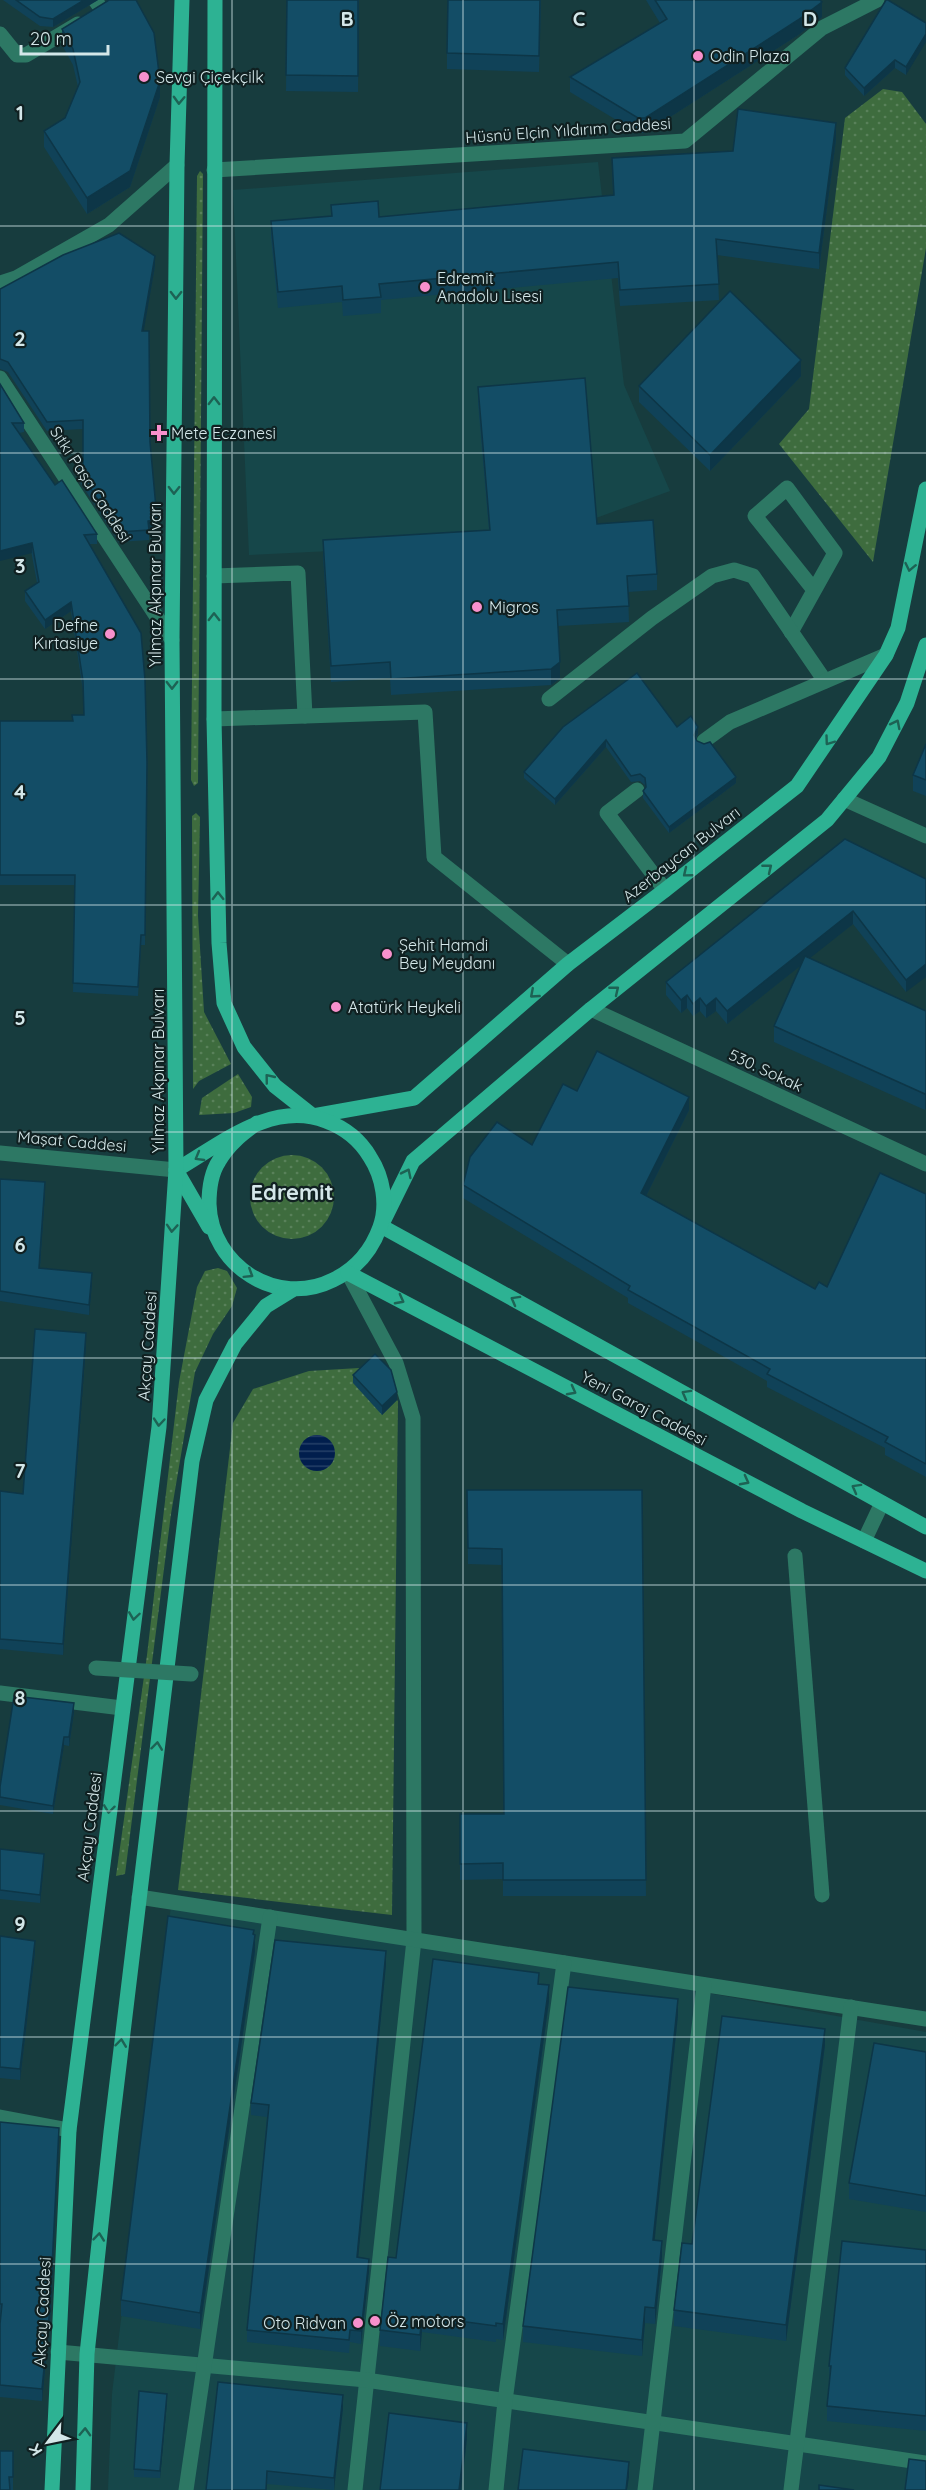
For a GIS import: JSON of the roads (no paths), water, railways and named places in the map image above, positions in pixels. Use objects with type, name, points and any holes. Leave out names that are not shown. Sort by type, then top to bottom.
[{"type":"main road","name":"Yılmaz Akpınar Bulvarı","points":[[176,1170],[172,640],[177,165],[182,0]]},
{"type":"main road","points":[[215,0],[214,718],[219,943],[224,1003],[244,1047],[275,1086],[313,1116],[340,1126],[362,1144],[377,1168],[384,1197],[381,1226]]},
{"type":"main road","name":"Azerbaycan Bulvarı","points":[[313,1116],[414,1098],[568,964],[796,786],[886,655],[898,628],[926,489]]},
{"type":"main road","points":[[313,1116],[285,1115],[257,1123],[176,1170],[220,1245],[239,1268],[263,1284],[292,1290],[321,1286],[348,1273],[368,1252],[413,1161],[591,1009],[827,820],[879,757],[907,703],[926,645]]},
{"type":"main road","points":[[220,1245],[210,1219],[209,1200],[209,1190],[217,1162],[234,1139],[257,1123]]},
{"type":"main road","name":"Akçay Caddesi","points":[[52,2490],[69,2130],[159,1427],[176,1170]]},
{"type":"main road","name":"Yeni Garaj Caddesi","points":[[381,1226],[926,1527]]},
{"type":"main road","name":"Yeni Garaj Caddesi","points":[[348,1273],[781,1500],[926,1571]]},
{"type":"main road","points":[[83,2490],[87,2354],[111,2132],[192,1461],[206,1400],[235,1344],[266,1306],[292,1290]]},
{"type":"street","points":[[0,34],[17,55],[26,56],[98,5],[117,0]]},
{"type":"street","name":"Hüsnü Elçin Yıldırım Caddesi","points":[[214,170],[685,141],[822,28],[877,0]]},
{"type":"street","points":[[0,283],[16,279],[109,225],[177,165]]},
{"type":"street","name":"Sıtkı Paşa Caddesi","points":[[0,378],[172,640]]},
{"type":"street","points":[[791,632],[835,553],[787,488],[755,516],[814,590]]},
{"type":"street","points":[[549,699],[652,618],[712,576],[734,570],[753,576],[825,681]]},
{"type":"street","points":[[214,576],[298,573],[305,716]]},
{"type":"street","points":[[704,741],[729,722],[886,655]]},
{"type":"street","points":[[214,718],[425,712],[434,857],[568,964]]},
{"type":"street","points":[[637,790],[607,813],[665,890]]},
{"type":"street","points":[[844,799],[926,836]]},
{"type":"street","name":"530. Sokak","points":[[591,1009],[926,1164]]},
{"type":"street","name":"Maşat Caddesi","points":[[0,1153],[176,1170]]},
{"type":"street","points":[[348,1273],[396,1363],[412,1418],[414,1940],[355,2490]]},
{"type":"street","points":[[864,1541],[882,1503]]},
{"type":"street","points":[[795,1556],[822,1895]]},
{"type":"street","points":[[96,1668],[191,1674]]},
{"type":"street","points":[[0,1693],[122,1708]]},
{"type":"street","points":[[139,1896],[926,2019]]},
{"type":"street","points":[[186,2490],[270,1917]]},
{"type":"street","points":[[496,2490],[505,2401],[564,1963]]},
{"type":"street","points":[[645,2490],[704,1985]]},
{"type":"street","points":[[791,2490],[795,2443],[851,2007]]},
{"type":"street","points":[[0,2118],[69,2130]]},
{"type":"street","points":[[58,2352],[366,2380],[926,2463]]},
{"type":"water","points":[[317,1435],[330,1440],[335,1453],[330,1466],[317,1471],[304,1466],[299,1453],[304,1440]]},
{"type":"place","name":"Odin Plaza","points":[[698,56]]},
{"type":"place","name":"Sevgi Çiçekçilk","points":[[144,77]]},
{"type":"place","name":"Edremit Anadolu Lisesi","points":[[425,287]]},
{"type":"place","name":"Mete Eczanesi","points":[[159,433]]},
{"type":"place","name":"Migros","points":[[477,607]]},
{"type":"place","name":"Defne Kırtasiye","points":[[110,634]]},
{"type":"place","name":"Şehit Hamdi Bey Meydanı","points":[[387,954]]},
{"type":"place","name":"Atatürk Heykeli","points":[[336,1007]]},
{"type":"place","name":"Öz motors","points":[[375,2321]]},
{"type":"place","name":"Oto Ridvan","points":[[358,2323]]},
{"type":"district","name":"Edremit","points":[[292,1192]]}]
